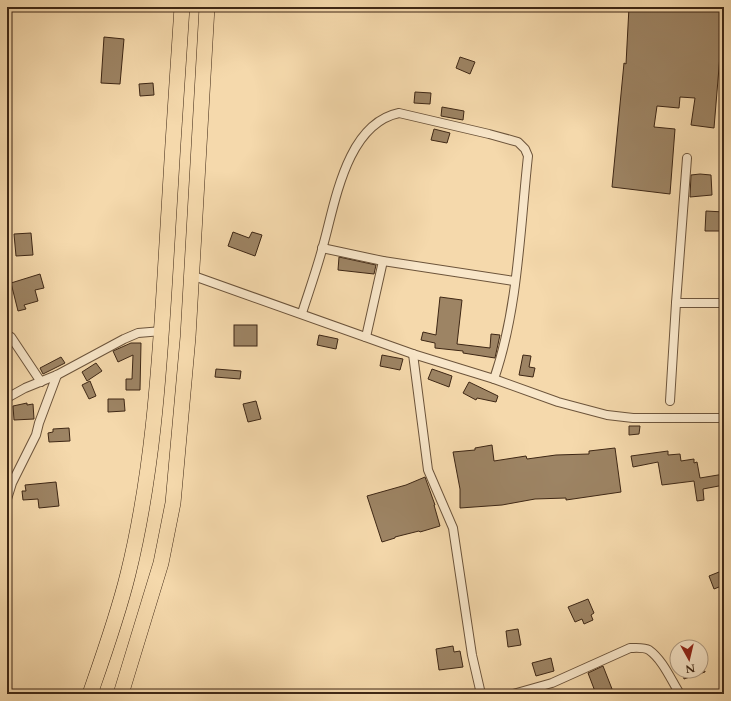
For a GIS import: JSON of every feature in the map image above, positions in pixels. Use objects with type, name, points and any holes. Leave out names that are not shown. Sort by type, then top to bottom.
[{"type":"highway","points":[[90,694],[110,639],[124,588],[140,513],[152,436],[162,330],[182,7]]},
{"type":"highway","points":[[120,694],[161,563],[173,503],[192,275],[207,7]]},
{"type":"street","points":[[302,313],[322,248],[341,177],[359,142],[375,124],[388,115],[399,113],[518,142],[525,149],[528,156],[514,281],[503,353],[494,379]]},
{"type":"street","points":[[670,401],[687,158]]},
{"type":"street","points":[[322,248],[383,261],[514,281]]},
{"type":"street","points":[[366,337],[383,261]]},
{"type":"street","points":[[192,275],[302,313],[413,354],[494,379],[558,402],[607,415],[633,418],[724,418]]},
{"type":"street","points":[[676,303],[724,303]]},
{"type":"street","points":[[7,398],[57,376],[124,339],[138,333],[162,330]]},
{"type":"street","points":[[7,335],[12,337],[41,382]]},
{"type":"street","points":[[413,354],[428,470],[453,528],[472,654],[481,694]]},
{"type":"street","points":[[7,499],[12,483],[36,435],[38,423],[57,376]]},
{"type":"street","points":[[513,694],[552,683],[630,648],[648,649],[662,664],[680,694]]},
{"type":"building","points":[[629,7],[724,7],[714,128],[691,125],[695,98],[680,97],[679,108],[657,106],[654,127],[675,129],[670,194],[612,187],[624,63],[626,64]]},
{"type":"building","points":[[104,37],[124,39],[120,84],[101,83]]},
{"type":"building","points":[[460,57],[475,62],[470,74],[456,68]]},
{"type":"building","points":[[153,83],[154,95],[140,96],[139,84]]},
{"type":"building","points":[[415,92],[431,93],[430,104],[414,103]]},
{"type":"building","points":[[442,107],[464,111],[463,120],[441,116]]},
{"type":"building","points":[[434,129],[450,133],[447,143],[431,140]]},
{"type":"building","points":[[691,175],[711,175],[712,195],[690,197]]},
{"type":"building","points":[[706,211],[724,212],[724,231],[705,231]]},
{"type":"building","points":[[233,232],[249,238],[252,232],[262,235],[255,256],[228,246]]},
{"type":"building","points":[[31,233],[33,255],[16,256],[14,234]]},
{"type":"building","points":[[339,257],[376,265],[374,274],[338,270]]},
{"type":"building","points":[[40,274],[44,288],[35,290],[38,301],[24,305],[26,309],[18,311],[11,283]]},
{"type":"building","points":[[440,297],[462,300],[457,344],[490,348],[491,334],[500,335],[495,358],[463,353],[463,351],[435,348],[435,343],[421,340],[423,332],[436,335]]},
{"type":"building","points":[[234,325],[257,325],[257,346],[234,346]]},
{"type":"building","points":[[319,335],[338,339],[336,349],[317,345]]},
{"type":"building","points":[[131,343],[141,343],[140,390],[126,390],[126,379],[132,379],[133,355],[118,362],[113,351]]},
{"type":"building","points":[[382,355],[403,359],[400,370],[380,366]]},
{"type":"building","points":[[523,355],[531,356],[529,367],[535,368],[533,377],[519,375]]},
{"type":"building","points":[[61,357],[65,363],[43,374],[40,368]]},
{"type":"building","points":[[96,363],[102,371],[87,381],[82,372]]},
{"type":"building","points":[[216,369],[241,371],[240,379],[215,377]]},
{"type":"building","points":[[432,369],[452,376],[449,387],[428,379]]},
{"type":"building","points":[[90,381],[96,396],[89,399],[82,385]]},
{"type":"building","points":[[469,382],[498,396],[496,402],[477,398],[476,400],[463,393]]},
{"type":"building","points":[[108,399],[124,399],[125,411],[108,412]]},
{"type":"building","points":[[256,401],[261,419],[248,422],[243,404]]},
{"type":"building","points":[[27,403],[27,405],[33,404],[34,419],[14,420],[13,406]]},
{"type":"building","points":[[629,426],[640,426],[639,434],[629,435]]},
{"type":"building","points":[[69,428],[70,441],[49,442],[48,433],[53,432],[53,429]]},
{"type":"building","points":[[492,445],[494,461],[526,456],[527,459],[556,455],[589,454],[589,451],[615,448],[621,492],[566,500],[566,498],[535,499],[502,505],[460,508],[460,489],[453,452],[475,450],[475,448]]},
{"type":"building","points":[[668,451],[668,455],[680,454],[681,461],[694,459],[694,463],[697,462],[700,478],[724,474],[724,485],[703,489],[704,500],[697,501],[694,481],[662,485],[658,462],[633,467],[631,456]]},
{"type":"building","points":[[425,477],[435,505],[440,526],[395,537],[382,542],[367,496],[406,485]]},
{"type":"building","points":[[56,482],[59,506],[39,508],[38,499],[23,500],[22,491],[26,491],[25,485]]},
{"type":"building","points":[[724,570],[724,585],[714,589],[709,576]]},
{"type":"building","points":[[588,599],[594,613],[591,615],[593,620],[584,624],[582,619],[575,622],[568,607]]},
{"type":"building","points":[[518,629],[521,645],[508,647],[506,631]]},
{"type":"building","points":[[453,646],[454,652],[460,651],[463,667],[439,670],[436,649]]},
{"type":"building","points":[[551,658],[554,671],[536,676],[532,663]]},
{"type":"building","points":[[603,666],[614,694],[596,694],[588,673]]}]
